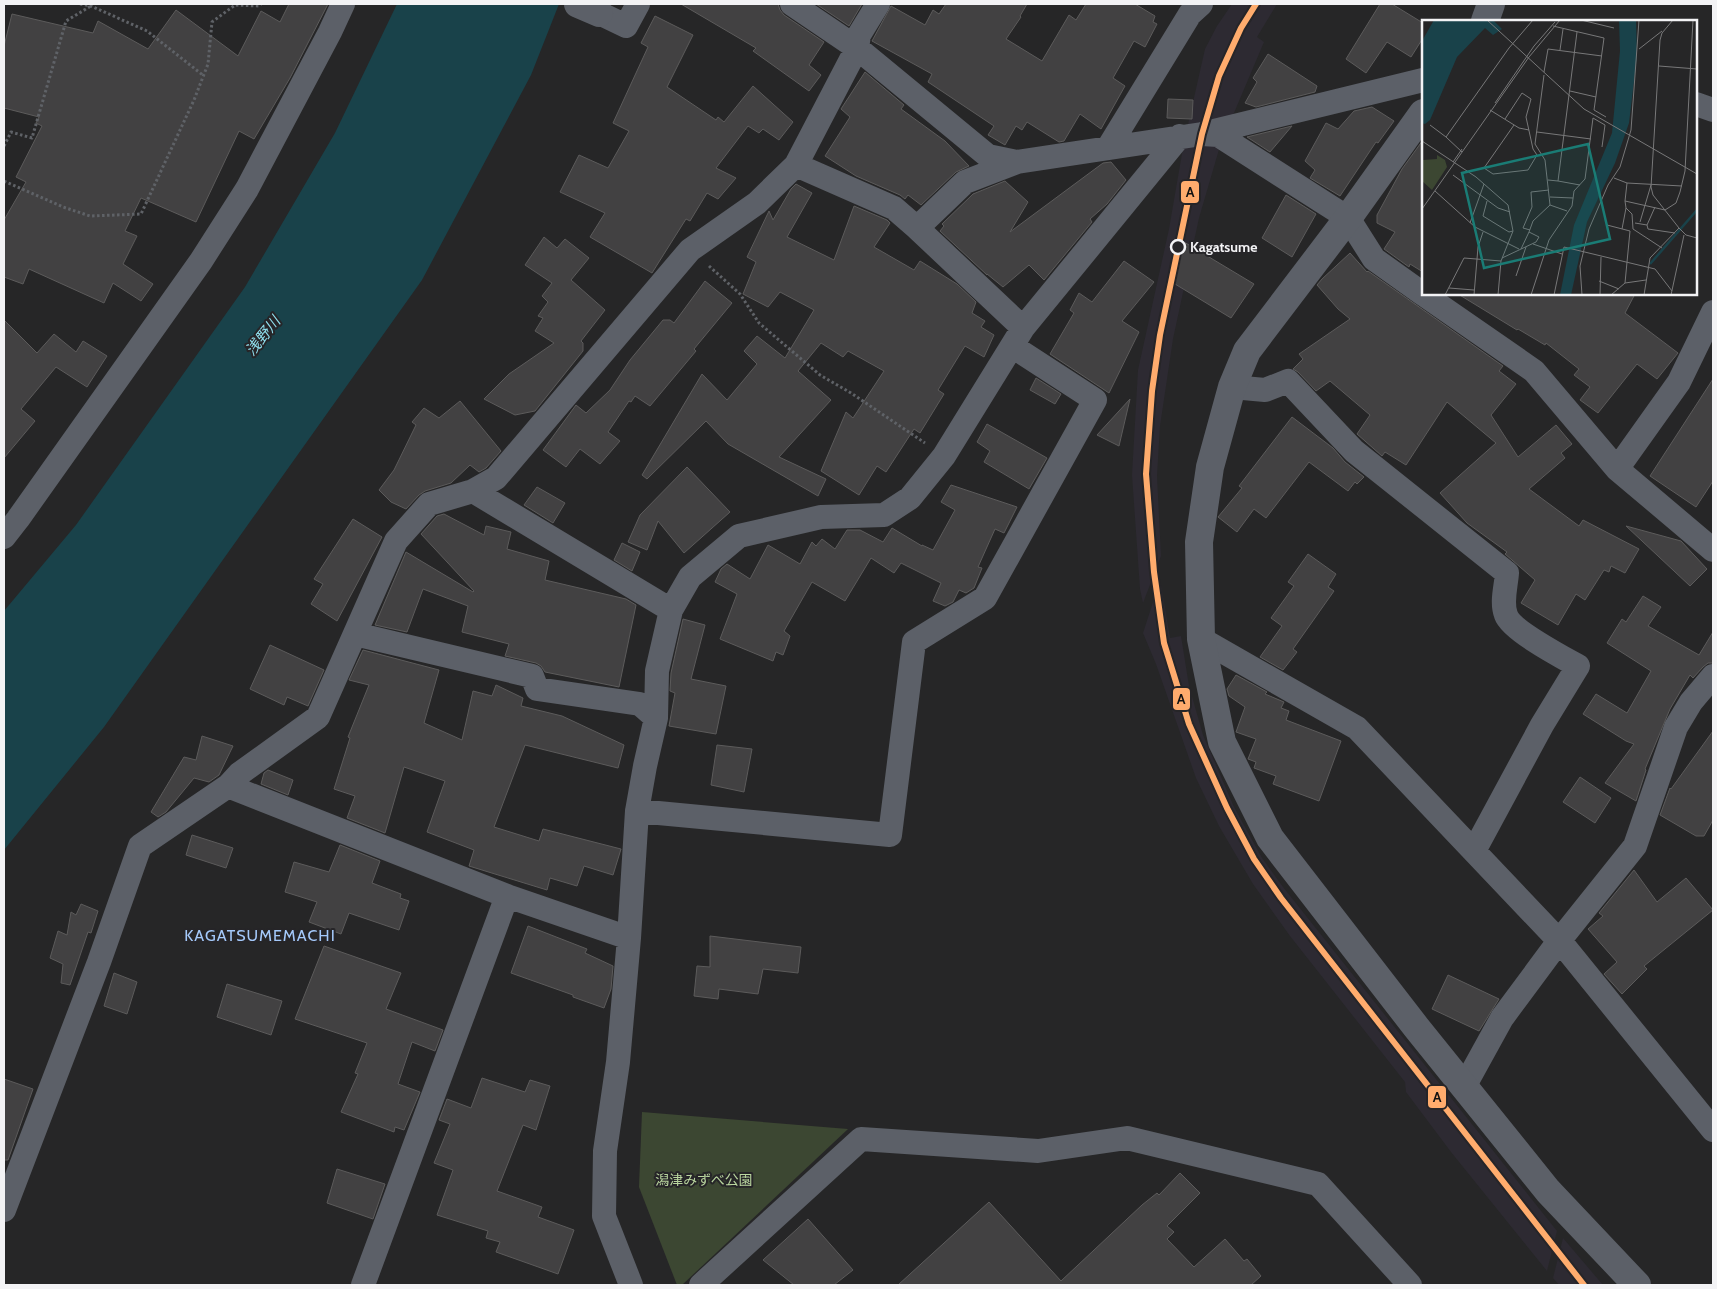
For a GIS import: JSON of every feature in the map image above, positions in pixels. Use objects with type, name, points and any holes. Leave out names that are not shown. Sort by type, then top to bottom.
[{"type":"street","points":[[4,537],[201,261],[247,189],[343,4]]},
{"type":"street","points":[[588,8],[626,26],[638,4]]},
{"type":"street","points":[[792,4],[857,48],[988,156],[1017,162]]},
{"type":"street","points":[[4,1210],[99,962],[140,846],[228,786],[239,774],[318,717],[396,541],[429,504],[473,491],[496,478],[690,250],[757,203],[796,164],[857,48],[859,35],[878,4]]},
{"type":"street","points":[[1108,148],[1190,14],[1201,4]]},
{"type":"street","points":[[1485,20],[1491,4]]},
{"type":"street","points":[[917,228],[964,182],[1017,162],[1191,135],[1422,80]]},
{"type":"street","points":[[1697,104],[1713,110]]},
{"type":"street","points":[[1422,114],[1348,218],[1247,351],[1232,387],[1210,467],[1199,542],[1201,638],[1222,742],[1270,838],[1464,1087],[1548,1191],[1637,1285]]},
{"type":"street","points":[[631,1285],[604,1216],[605,1151],[618,1062],[629,938],[637,812],[656,718],[657,671],[671,610],[690,578],[739,536],[821,518],[884,515],[910,498],[944,456],[1018,337],[1191,135],[1218,135],[1348,218],[1374,259],[1422,293]]},
{"type":"street","points":[[637,812],[890,835],[914,642],[985,598],[1095,400],[1018,337],[917,228],[894,208],[796,164]]},
{"type":"street","points":[[1424,295],[1534,371],[1617,469],[1713,550]]},
{"type":"street","points":[[1617,469],[1679,382],[1713,312]]},
{"type":"street","points":[[1232,387],[1265,390],[1288,381],[1354,451],[1507,573],[1503,603],[1506,617],[1518,629],[1578,666],[1542,725],[1474,851]]},
{"type":"street","points":[[473,491],[671,610]]},
{"type":"street","points":[[355,634],[532,676],[537,690],[640,704],[656,718]]},
{"type":"street","points":[[1201,638],[1357,728],[1559,941],[1713,1130]]},
{"type":"street","points":[[1464,1087],[1502,1018],[1559,941],[1635,846],[1676,727],[1691,702],[1713,676]]},
{"type":"street","points":[[228,786],[507,896],[629,938]]},
{"type":"street","points":[[363,1285],[507,896]]},
{"type":"street","points":[[701,1285],[861,1139],[1038,1151],[1127,1138],[1318,1184],[1410,1285]]},
{"type":"path","points":[[80,4],[92,5],[147,31],[204,76]]},
{"type":"path","points":[[4,181],[63,207],[90,216],[141,214],[204,76],[208,64],[212,22],[236,5],[259,6],[261,4]]},
{"type":"path","points":[[4,146],[11,132],[32,138],[66,21],[92,5]]},
{"type":"path","points":[[690,250],[740,294],[759,324],[820,375],[852,393],[944,456]]},
{"type":"shaded area","points":[[1232,4],[1277,4],[1257,37],[1264,42],[1220,146],[1199,218],[1173,339],[1160,426],[1157,476],[1161,556],[1143,603],[1140,589],[1132,475],[1138,370],[1169,229],[1184,142],[1205,49],[1217,26]]},
{"type":"shaded area","points":[[1161,585],[1170,638],[1181,636],[1189,686],[1203,735],[1234,807],[1262,858],[1283,887],[1557,1231],[1547,1271],[1451,1152],[1406,1092],[1405,1082],[1290,936],[1253,884],[1219,826],[1196,778],[1156,664],[1143,633],[1155,596],[1159,593]]},
{"type":"shaded area","points":[[1563,1238],[1603,1285],[1559,1285],[1553,1278]]},
{"type":"green space","name":"潟津みずべ公園","points":[[642,1112],[848,1129],[682,1285],[677,1285],[639,1187]]},
{"type":"water","name":"浅野川","points":[[397,4],[559,4],[531,75],[422,280],[104,727],[4,850],[4,611],[76,525],[245,287],[335,133]]},
{"type":"building","points":[[289,4],[328,4],[290,78],[254,139],[239,131],[196,222],[141,198],[125,231],[137,236],[123,264],[153,284],[141,301],[113,283],[104,303],[29,269],[23,284],[4,277],[4,220],[26,182],[16,177],[42,126],[36,123],[39,117],[4,108],[4,46],[12,14],[93,33],[98,21],[148,49],[176,10],[238,56],[261,11],[280,22]]},
{"type":"building","points":[[681,4],[778,4],[784,15],[824,42],[809,65],[821,75],[809,91],[753,51],[756,48]]},
{"type":"building","points":[[816,4],[862,4],[849,26]]},
{"type":"building","points":[[946,4],[1027,4],[1021,17],[1006,39],[1042,61],[1069,15],[1076,20],[1086,4],[1135,4],[1155,16],[1153,22],[1157,24],[1145,47],[1134,41],[1113,78],[1125,86],[1101,129],[1080,114],[1064,141],[1059,142],[1027,122],[1022,130],[1016,126],[1005,145],[988,135],[994,126],[928,82],[932,74],[872,41],[891,6],[925,25],[933,10],[939,14]]},
{"type":"building","points":[[1380,4],[1392,4],[1422,22],[1422,40],[1411,57],[1387,42],[1366,73],[1346,59]]},
{"type":"building","points":[[655,16],[693,35],[667,87],[716,120],[718,117],[724,122],[753,86],[793,122],[779,140],[763,129],[759,133],[748,126],[716,168],[736,178],[718,199],[707,193],[690,221],[686,219],[652,273],[590,237],[605,213],[560,192],[579,155],[608,168],[629,131],[613,123],[648,47],[641,43]]},
{"type":"building","points":[[1268,54],[1317,86],[1315,92],[1256,107],[1245,103],[1257,82],[1253,78]]},
{"type":"building","points":[[865,72],[904,105],[901,109],[945,141],[969,166],[956,172],[921,205],[908,195],[905,199],[856,176],[825,156],[850,117],[841,109]]},
{"type":"building","points":[[1168,99],[1193,100],[1192,119],[1167,118]]},
{"type":"building","points":[[1372,107],[1394,121],[1378,143],[1376,142],[1340,196],[1310,178],[1315,170],[1305,161],[1326,123],[1338,129],[1354,111]]},
{"type":"building","points":[[1292,126],[1270,152],[1247,137]]},
{"type":"building","points":[[1422,141],[1422,271],[1410,264],[1409,267],[1384,249],[1395,232],[1377,223],[1377,215],[1402,169]]},
{"type":"building","points":[[1111,162],[1126,180],[1107,204],[1090,219],[1092,222],[1044,280],[1029,265],[1003,287],[987,275],[940,231],[944,226],[942,224],[973,194],[1005,181],[1028,202],[1010,232],[1103,163]]},
{"type":"building","points":[[796,184],[812,193],[787,237],[834,260],[854,206],[887,220],[890,223],[874,247],[914,270],[920,261],[957,284],[976,302],[972,313],[985,321],[981,327],[994,335],[984,357],[965,346],[938,390],[944,394],[920,433],[914,429],[886,472],[877,466],[859,495],[821,471],[846,412],[853,418],[884,371],[848,351],[843,357],[821,343],[798,371],[831,400],[779,457],[826,479],[818,496],[728,444],[706,421],[647,479],[642,475],[702,374],[727,400],[757,364],[744,351],[757,336],[785,358],[814,310],[780,292],[768,307],[743,294],[756,262],[747,257],[769,211],[773,220],[791,189]]},
{"type":"building","points":[[1286,195],[1316,214],[1292,257],[1262,238]]},
{"type":"building","points":[[544,237],[557,248],[565,239],[589,258],[571,280],[605,310],[581,341],[583,343],[583,351],[535,411],[515,415],[484,399],[509,374],[554,343],[535,331],[543,318],[538,316],[548,302],[542,296],[552,283],[525,265]]},
{"type":"building","points":[[1184,242],[1254,284],[1231,318],[1175,284]]},
{"type":"building","points":[[1350,253],[1367,272],[1503,366],[1499,371],[1516,384],[1491,415],[1518,457],[1556,425],[1572,444],[1561,453],[1565,458],[1529,489],[1579,526],[1583,520],[1639,549],[1625,573],[1611,566],[1609,572],[1604,570],[1585,600],[1576,594],[1558,625],[1521,603],[1535,580],[1505,554],[1507,552],[1467,523],[1440,493],[1496,443],[1447,402],[1406,465],[1385,452],[1382,456],[1357,434],[1370,415],[1330,381],[1316,391],[1293,369],[1303,359],[1299,354],[1350,319],[1338,309],[1317,285]]},
{"type":"building","points":[[1124,261],[1154,282],[1122,321],[1139,332],[1109,393],[1050,354],[1074,313],[1070,310],[1079,293],[1092,302]]},
{"type":"building","points":[[705,281],[732,303],[694,349],[696,351],[650,406],[635,396],[631,402],[629,401],[608,432],[620,441],[600,464],[580,449],[566,467],[543,450],[576,405],[586,413],[610,390],[630,360],[663,320],[670,320],[674,323]]},
{"type":"building","points":[[1460,295],[1634,295],[1625,313],[1678,353],[1657,379],[1637,364],[1598,413],[1580,400],[1590,387],[1574,375],[1579,369],[1546,343],[1545,345]]},
{"type":"building","points":[[4,320],[37,353],[54,334],[76,352],[83,341],[107,356],[87,387],[56,367],[21,409],[35,421],[4,458]]},
{"type":"building","points":[[1036,378],[1061,394],[1055,404],[1030,390]]},
{"type":"building","points":[[1713,379],[1713,481],[1696,507],[1650,476]]},
{"type":"building","points":[[1130,399],[1119,446],[1097,435]]},
{"type":"building","points":[[460,401],[501,451],[486,468],[479,472],[470,465],[451,483],[425,491],[419,495],[406,509],[391,502],[379,490],[394,470],[416,425],[412,422],[424,408],[439,418]]},
{"type":"building","points":[[1292,417],[1333,448],[1345,462],[1364,477],[1357,484],[1355,482],[1348,491],[1309,462],[1266,518],[1254,509],[1237,532],[1218,517],[1242,488],[1239,486]]},
{"type":"building","points":[[987,424],[1047,458],[1029,489],[984,462],[990,451],[977,442]]},
{"type":"building","points":[[687,467],[730,512],[684,553],[658,521],[647,550],[628,542],[640,515]]},
{"type":"building","points":[[951,485],[1017,507],[1004,533],[995,529],[978,567],[982,568],[974,588],[966,593],[959,590],[953,602],[945,606],[933,601],[941,583],[901,563],[894,573],[871,558],[845,601],[812,582],[784,631],[790,636],[783,655],[776,652],[773,661],[720,639],[737,594],[715,582],[721,569],[727,564],[750,579],[768,545],[800,564],[812,542],[816,546],[822,539],[835,549],[847,530],[860,530],[883,542],[892,528],[922,546],[933,550],[955,510],[941,502]]},
{"type":"building","points":[[537,487],[565,503],[553,523],[524,505]]},
{"type":"building","points":[[444,514],[484,535],[486,526],[511,532],[507,549],[549,561],[545,580],[626,599],[636,605],[619,687],[545,672],[536,663],[505,656],[509,644],[462,632],[468,606],[423,589],[407,632],[375,625],[406,552],[474,591],[421,534],[437,516]]},
{"type":"building","points":[[353,519],[382,537],[337,621],[311,604],[323,584],[314,579]]},
{"type":"building","points":[[1626,526],[1681,541],[1707,569],[1690,586]]},
{"type":"building","points":[[622,543],[640,552],[632,571],[614,560]]},
{"type":"building","points":[[1308,554],[1336,574],[1328,587],[1334,591],[1293,649],[1297,652],[1283,670],[1260,657],[1282,626],[1271,618],[1294,586],[1288,582]]},
{"type":"building","points":[[1643,596],[1661,607],[1648,626],[1699,655],[1713,632],[1713,663],[1708,663],[1693,678],[1690,675],[1670,709],[1645,769],[1636,801],[1605,783],[1634,744],[1583,714],[1596,694],[1627,713],[1651,671],[1607,643],[1622,619],[1626,622]]},
{"type":"building","points":[[683,619],[705,625],[691,679],[726,686],[716,734],[669,726],[675,693],[670,691],[671,673]]},
{"type":"building","points":[[270,645],[324,670],[308,706],[287,697],[284,705],[250,689]]},
{"type":"building","points":[[363,650],[439,670],[424,723],[462,740],[473,691],[492,696],[496,685],[523,698],[521,706],[562,716],[624,745],[618,768],[525,745],[494,827],[539,841],[543,829],[621,849],[613,875],[584,866],[577,886],[550,878],[547,890],[469,866],[474,850],[427,832],[445,781],[404,767],[385,833],[347,818],[355,796],[334,789],[350,738],[348,737],[369,685],[349,680]]},
{"type":"building","points":[[1236,675],[1267,692],[1265,694],[1284,702],[1281,708],[1289,711],[1286,720],[1341,741],[1319,801],[1273,784],[1276,776],[1254,768],[1256,762],[1248,759],[1256,739],[1236,732],[1245,707],[1229,696],[1227,689]]},
{"type":"building","points":[[1713,731],[1713,820],[1704,836],[1696,836],[1660,815],[1670,788]]},
{"type":"building","points":[[202,736],[233,746],[219,775],[209,782],[194,778],[166,812],[158,817],[151,812],[184,757],[196,760]]},
{"type":"building","points":[[717,745],[752,749],[744,792],[711,785]]},
{"type":"building","points":[[268,770],[293,780],[288,795],[261,784],[264,773]]},
{"type":"building","points":[[1580,777],[1611,798],[1595,823],[1563,802]]},
{"type":"building","points":[[192,835],[233,848],[226,868],[186,855]]},
{"type":"building","points":[[340,845],[380,861],[372,883],[401,894],[400,898],[409,901],[399,930],[349,913],[341,934],[309,922],[317,902],[285,892],[294,862],[329,872]]},
{"type":"building","points":[[1634,870],[1657,902],[1686,878],[1713,910],[1644,966],[1647,969],[1622,994],[1604,974],[1617,962],[1588,929],[1603,916],[1599,913]]},
{"type":"building","points":[[81,904],[98,911],[91,933],[88,932],[70,985],[61,983],[63,964],[50,958],[58,931],[67,935],[71,912],[76,915]]},
{"type":"building","points":[[528,926],[587,949],[585,953],[613,966],[611,989],[604,1008],[511,973]]},
{"type":"building","points":[[710,936],[801,947],[798,973],[763,969],[758,994],[719,989],[718,999],[694,996],[697,966],[710,967]]},
{"type":"building","points":[[324,946],[401,973],[386,1009],[443,1030],[435,1051],[412,1042],[398,1084],[420,1092],[404,1130],[395,1127],[394,1132],[341,1112],[358,1074],[355,1073],[367,1043],[295,1019]]},
{"type":"building","points":[[114,973],[137,982],[127,1014],[104,1006]]},
{"type":"building","points":[[1448,975],[1499,999],[1479,1031],[1432,1009]]},
{"type":"building","points":[[227,984],[282,1001],[271,1035],[217,1017]]},
{"type":"building","points":[[482,1078],[525,1092],[530,1080],[550,1086],[536,1130],[523,1125],[497,1191],[542,1207],[538,1217],[574,1230],[558,1274],[496,1252],[500,1242],[486,1238],[488,1231],[437,1215],[453,1170],[434,1163],[450,1124],[439,1120],[447,1099],[471,1108]]},
{"type":"building","points":[[4,1079],[33,1089],[8,1160],[4,1160]]},
{"type":"building","points":[[337,1169],[385,1184],[373,1219],[327,1203]]},
{"type":"building","points":[[1180,1173],[1200,1193],[1167,1226],[1174,1232],[1167,1239],[1194,1267],[1225,1239],[1244,1261],[1247,1259],[1261,1276],[1251,1285],[898,1285],[989,1202],[1061,1281],[1142,1205],[1157,1193],[1159,1195]]},
{"type":"building","points":[[808,1219],[853,1270],[834,1285],[794,1285],[763,1260]]},
{"type":"transit line","name":"A","points":[[1256,4],[1241,28],[1219,76],[1202,134],[1160,335],[1152,391],[1146,474],[1154,572],[1164,643],[1189,724],[1227,808],[1254,859],[1281,898],[1584,1285]]},
{"type":"place","name":"Kagatsume","points":[[1178,247]]},
{"type":"district","name":"KAGATSUMEMACHI","points":[[260,935]]}]
